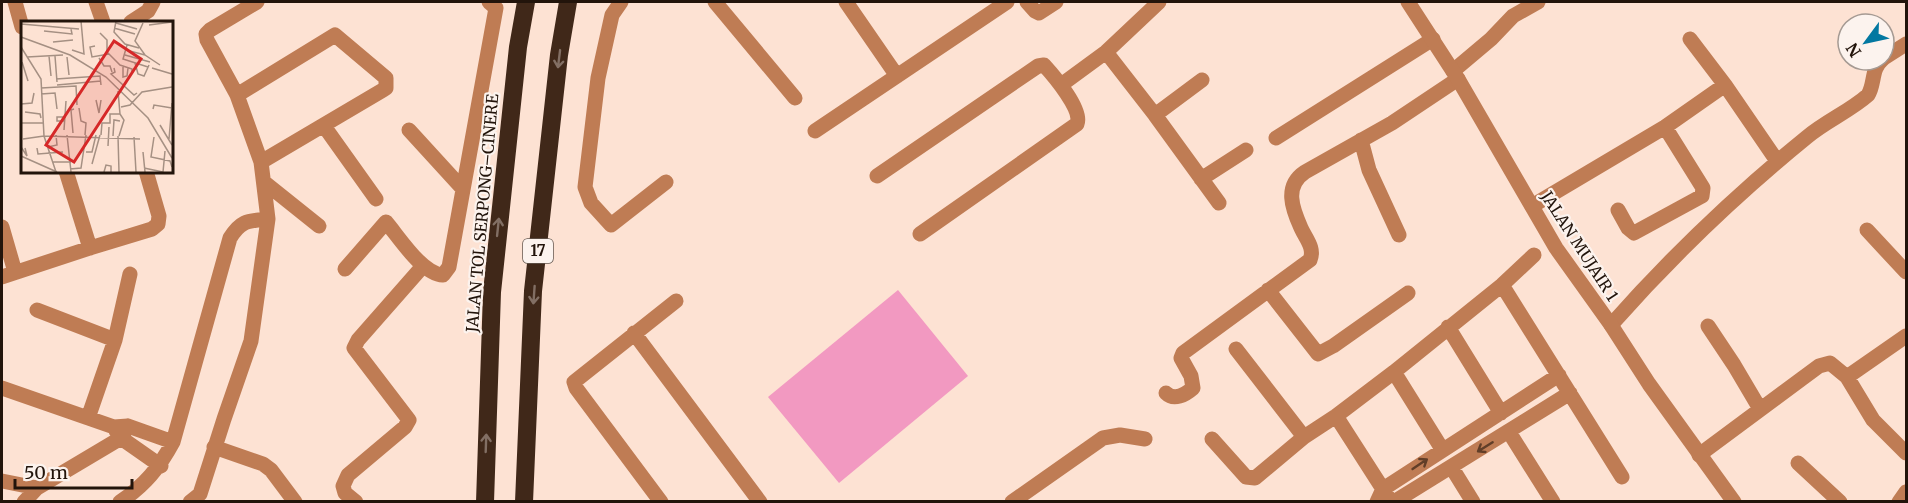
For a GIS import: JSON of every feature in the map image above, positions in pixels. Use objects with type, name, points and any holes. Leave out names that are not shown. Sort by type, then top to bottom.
[{"type":"highway","name":"JALAN TOL SERPONG–CINERE","points":[[484,501],[492,292],[518,47],[526,2]]},
{"type":"highway","name":"17","points":[[524,501],[533,291],[559,55],[568,2]]},
{"type":"street","points":[[15,2],[21,23]]},
{"type":"street","points":[[96,2],[103,21]]},
{"type":"street","points":[[133,21],[148,11],[153,2]]},
{"type":"street","points":[[199,499],[214,447],[251,341],[268,219],[261,162],[237,95],[207,40],[206,34],[256,2]]},
{"type":"street","points":[[345,268],[386,222],[423,266],[437,275],[443,275],[449,267],[496,8],[489,2]]},
{"type":"street","points":[[621,2],[612,15],[598,78],[585,177],[587,196],[611,225],[666,182]]},
{"type":"street","points":[[715,2],[795,98]]},
{"type":"street","points":[[846,2],[897,76]]},
{"type":"street","points":[[815,131],[1006,2]]},
{"type":"street","points":[[1027,2],[1039,13],[1056,2]]},
{"type":"street","points":[[1061,85],[1106,52],[1159,2]]},
{"type":"street","name":"JALAN MUJAIR 1","points":[[1408,2],[1455,75],[1556,248],[1699,455],[1734,501]]},
{"type":"street","points":[[1166,393],[1176,397],[1193,388],[1191,376],[1181,358],[1183,354],[1310,260],[1312,249],[1300,226],[1292,198],[1291,189],[1294,181],[1305,172],[1392,123],[1455,75],[1513,16],[1538,2]]},
{"type":"street","points":[[237,95],[335,35],[386,78],[387,85],[383,90],[261,162]]},
{"type":"street","points":[[1276,138],[1433,39]]},
{"type":"street","points":[[1690,39],[1777,161]]},
{"type":"street","points":[[1106,52],[1219,203]]},
{"type":"street","points":[[877,176],[1038,66],[1044,65],[1061,85],[1079,115],[1077,124],[920,234]]},
{"type":"street","points":[[1611,325],[1656,274],[1777,161],[1818,128],[1868,96],[1872,90],[1874,72]]},
{"type":"street","points":[[1155,115],[1202,80]]},
{"type":"street","points":[[1532,206],[1665,127],[1725,85]]},
{"type":"street","points":[[324,126],[376,199]]},
{"type":"street","points":[[1618,210],[1628,228],[1634,232],[1702,196],[1702,188],[1665,127]]},
{"type":"street","points":[[409,130],[462,188]]},
{"type":"street","points":[[1361,141],[1370,170],[1399,235]]},
{"type":"street","points":[[1201,179],[1246,150]]},
{"type":"street","points":[[66,172],[90,248]]},
{"type":"street","points":[[2,227],[8,275],[152,229],[158,225],[159,216],[146,172]]},
{"type":"street","points":[[264,182],[319,226]]},
{"type":"street","points":[[120,501],[130,495],[161,466],[173,442],[230,238],[241,224],[268,219]]},
{"type":"street","points":[[1867,230],[1906,272]]},
{"type":"street","points":[[1212,439],[1246,477],[1255,478],[1304,437],[1394,372],[1502,285],[1534,255]]},
{"type":"street","points":[[356,501],[345,493],[343,486],[348,475],[405,427],[409,420],[354,348],[358,340],[423,266]]},
{"type":"street","points":[[88,418],[115,340],[130,274]]},
{"type":"street","points":[[1502,285],[1622,477]]},
{"type":"street","points":[[1268,290],[1313,350],[1320,354],[1408,293]]},
{"type":"street","points":[[661,501],[574,382],[676,302]]},
{"type":"street","points":[[37,310],[115,340]]},
{"type":"street","points":[[1708,326],[1760,409]]},
{"type":"street","points":[[1448,327],[1501,413]]},
{"type":"street","points":[[634,333],[760,501]]},
{"type":"street","points":[[1847,377],[1906,336]]},
{"type":"street","points":[[1236,349],[1304,437]]},
{"type":"street","points":[[1699,455],[1827,363],[1833,364],[1847,377],[1873,420],[1906,453]]},
{"type":"street","points":[[1394,372],[1442,449]]},
{"type":"street","points":[[1386,498],[1442,449],[1559,375]]},
{"type":"street","points":[[2,388],[121,430],[173,442]]},
{"type":"street","points":[[1386,498],[1452,468],[1570,393]]},
{"type":"street","points":[[1336,416],[1386,498]]},
{"type":"street","points":[[121,430],[161,466]]},
{"type":"street","points":[[24,501],[37,488],[121,430]]},
{"type":"street","points":[[1509,432],[1553,501]]},
{"type":"street","points":[[1012,501],[1103,438],[1120,435],[1145,439]]},
{"type":"street","points":[[214,447],[263,464],[271,470],[295,501]]},
{"type":"street","points":[[1798,463],[1840,501]]},
{"type":"street","points":[[1452,468],[1473,501]]},
{"type":"street","points":[[2,481],[37,488]]},
{"type":"street","points":[[1899,501],[1906,492]]},
{"type":"shaded area","points":[[898,290],[968,376],[839,483],[768,397]]}]
